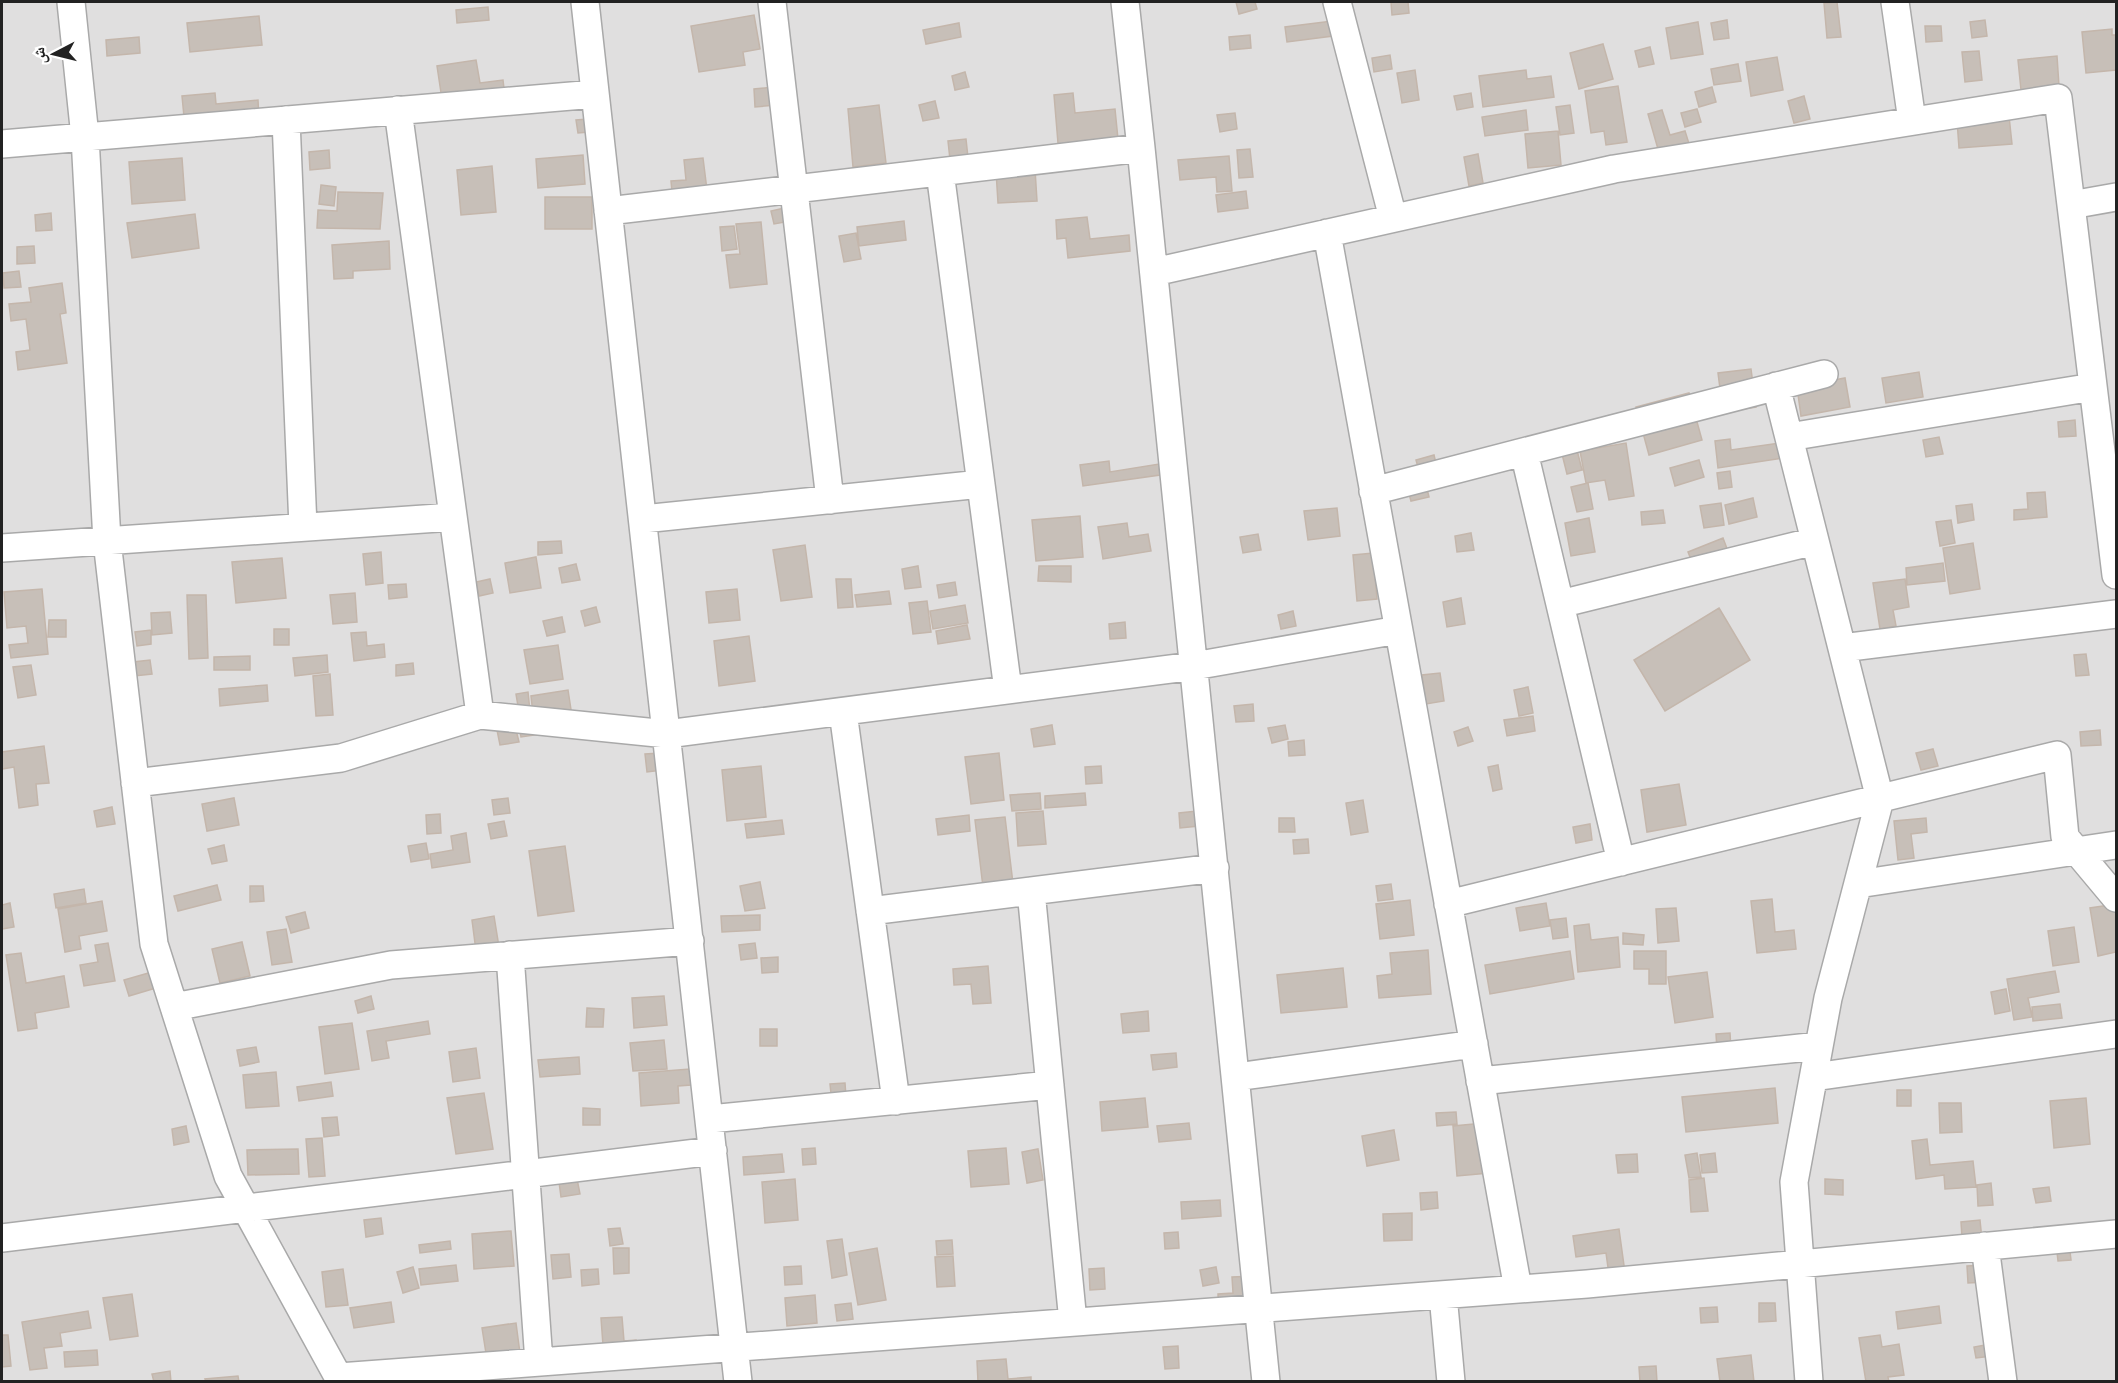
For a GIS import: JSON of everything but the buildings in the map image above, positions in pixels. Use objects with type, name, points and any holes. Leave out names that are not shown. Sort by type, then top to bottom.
[{"type":"street","points":[[71,2],[85,137],[106,541],[154,944],[228,1176],[340,1379],[735,1347],[1518,1289],[2116,1234]]},
{"type":"street","points":[[585,2],[738,1382]]},
{"type":"street","points":[[772,2],[830,500]]},
{"type":"street","points":[[1125,2],[1266,1382]]},
{"type":"street","points":[[1337,2],[1394,218]]},
{"type":"street","points":[[1895,2],[1912,121]]},
{"type":"street","points":[[2,144],[595,94]]},
{"type":"street","points":[[1154,272],[1614,169],[2058,98],[2116,575]]},
{"type":"street","points":[[398,110],[480,715]]},
{"type":"street","points":[[286,120],[303,527]]},
{"type":"street","points":[[608,211],[1141,148]]},
{"type":"street","points":[[940,172],[1008,690]]},
{"type":"street","points":[[2071,205],[2116,196]]},
{"type":"street","points":[[1327,233],[1518,1289]]},
{"type":"street","points":[[1373,491],[1824,374]]},
{"type":"street","points":[[1776,386],[1880,799],[1828,998],[1794,1182],[1809,1382]]},
{"type":"street","points":[[1789,437],[2093,387]]},
{"type":"street","points":[[1524,452],[1621,862]]},
{"type":"street","points":[[643,519],[981,484]]},
{"type":"street","points":[[2,549],[453,517]]},
{"type":"street","points":[[1560,604],[1815,541]]},
{"type":"street","points":[[1842,648],[2116,614]]},
{"type":"street","points":[[135,783],[340,758],[480,715],[667,734],[1194,666],[1398,630]]},
{"type":"street","points":[[843,712],[896,1101]]},
{"type":"street","points":[[1448,904],[2057,755],[2065,837],[2116,898]]},
{"type":"street","points":[[1858,884],[2116,845]]},
{"type":"street","points":[[870,911],[1215,868]]},
{"type":"street","points":[[1030,891],[1073,1322]]},
{"type":"street","points":[[174,1007],[391,965],[690,941]]},
{"type":"street","points":[[510,956],[539,1362]]},
{"type":"street","points":[[1814,1077],[2116,1035]]},
{"type":"street","points":[[1236,1077],[1474,1044]]},
{"type":"street","points":[[1480,1081],[1819,1046]]},
{"type":"street","points":[[710,1119],[1050,1085]]},
{"type":"street","points":[[2,1238],[714,1151]]},
{"type":"street","points":[[1985,1246],[2003,1382]]},
{"type":"street","points":[[1443,1295],[1451,1382]]},
{"type":"shaded area","points":[[2,2],[2116,2],[2116,1381],[2,1381]]}]
